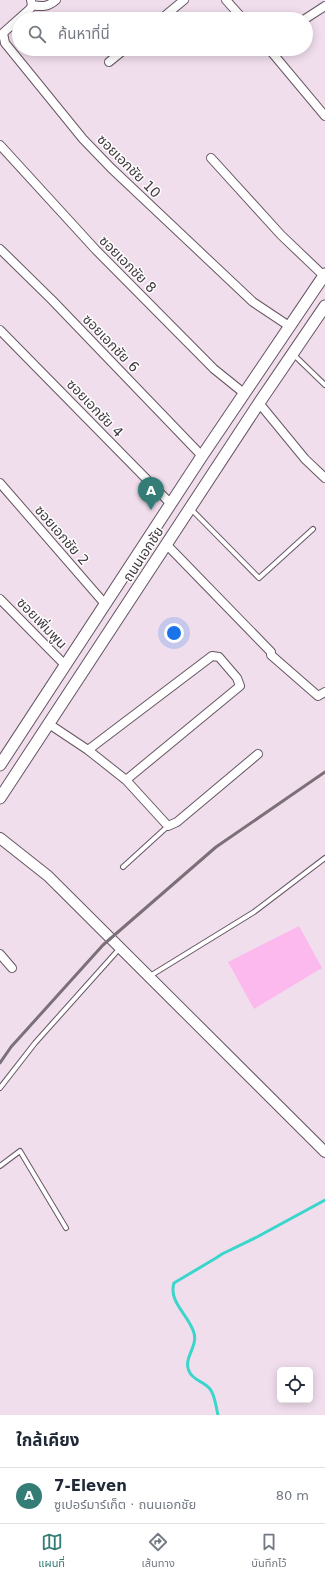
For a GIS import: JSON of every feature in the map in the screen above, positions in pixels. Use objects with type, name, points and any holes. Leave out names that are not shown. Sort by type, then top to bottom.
[{"type":"main road","name":"ถนนเอกชัย","points":[[0,765],[202,456],[324,275]]},
{"type":"main road","name":"ถนนเอกชัย","points":[[0,798],[191,509],[259,403],[325,306]]},
{"type":"street","name":"ซอยเอกชัย 10","points":[[26,12],[30,9],[32,2],[43,7],[56,0]]},
{"type":"street","points":[[169,12],[184,0]]},
{"type":"street","points":[[226,0],[237,12]]},
{"type":"street","points":[[313,14],[325,6]]},
{"type":"street","name":"ซอยเอกชัย 10","points":[[12,23],[1,31],[5,43],[12,52]]},
{"type":"street","name":"ซอยเอกชัย 10","points":[[16,56],[83,139],[112,168],[253,302],[289,326]]},
{"type":"street","points":[[109,62],[116,56]]},
{"type":"street","points":[[275,56],[325,116]]},
{"type":"street","name":"ซอยเอกชัย 8","points":[[0,145],[96,250],[214,369],[245,394]]},
{"type":"street","points":[[211,158],[281,235],[324,275]]},
{"type":"street","name":"ซอยเอกชัย 6","points":[[0,249],[52,300],[202,456]]},
{"type":"street","name":"ซอยเอกชัย 4","points":[[0,330],[171,504]]},
{"type":"street","points":[[259,403],[305,459],[325,478]]},
{"type":"street","name":"ซอยเอกชัย 2","points":[[0,483],[105,604]]},
{"type":"street","points":[[167,545],[272,652],[272,655],[318,696],[325,692]]},
{"type":"street","name":"ซอยเพิ่มพูน","points":[[0,599],[65,665]]},
{"type":"street","points":[[88,750],[212,656],[220,657],[237,678],[240,686],[126,780]]},
{"type":"street","points":[[49,724],[88,750],[126,780],[168,826],[177,822],[258,754]]},
{"type":"street","points":[[0,838],[48,876],[121,947],[325,1152]]},
{"type":"street","points":[[0,954],[12,968]]},
{"type":"lane","points":[[293,354],[325,385]]},
{"type":"lane","points":[[191,509],[259,578],[313,529]]},
{"type":"lane","points":[[123,867],[168,826]]},
{"type":"lane","points":[[150,977],[254,912],[325,858]]},
{"type":"lane","points":[[0,1088],[35,1043],[121,947]]},
{"type":"lane","points":[[0,1166],[20,1151],[66,1228]]},
{"type":"shaded area","points":[[299,926],[322,968],[254,1009],[228,962]]},
{"type":"waterway","points":[[218,1415],[212,1392],[208,1386],[193,1377],[189,1371],[188,1362],[195,1338],[191,1326],[176,1302],[173,1290],[174,1283],[222,1254],[325,1200]]},
{"type":"railway","points":[[0,1063],[11,1047],[103,945],[216,847],[325,772]]},
{"type":"place","name":"7-Eleven","points":[[151,510]]}]
